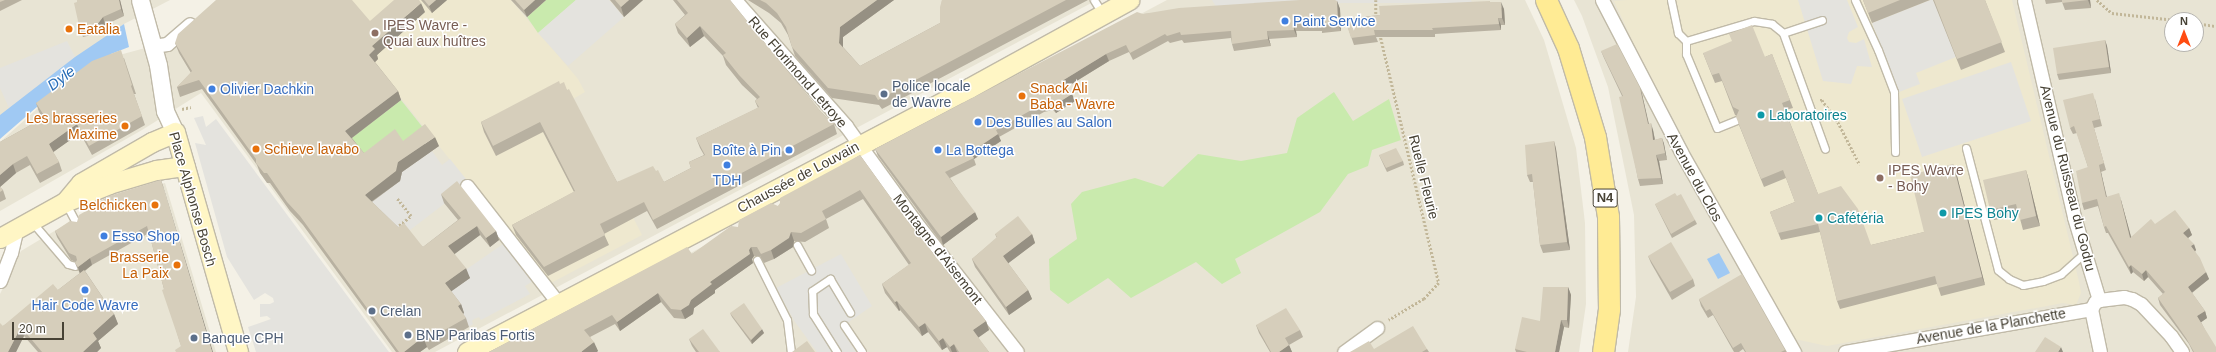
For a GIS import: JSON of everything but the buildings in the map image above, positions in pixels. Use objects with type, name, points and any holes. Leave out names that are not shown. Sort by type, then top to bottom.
[{"type":"main road","name":"Chaussée de Louvain","points":[[467,352],[771,195],[1098,8],[1129,0]]},
{"type":"main road","name":"N4","points":[[1546,0],[1568,48],[1595,137],[1608,216],[1610,309],[1603,352]]},
{"type":"main road","name":"Place Alphonse Bosch","points":[[175,132],[238,352]]},
{"type":"main road","points":[[65,202],[81,183],[175,132]]},
{"type":"main road","points":[[0,238],[65,202],[109,184],[156,170],[185,166]]},
{"type":"street","name":"Rue Florimond Letroye","points":[[735,0],[846,126],[860,145]]},
{"type":"street","name":"Avenue du Clos","points":[[1602,0],[1680,152],[1794,352]]},
{"type":"street","name":"Avenue du Ruisseau du Godru","points":[[2024,0],[2084,253],[2095,305],[2100,352]]},
{"type":"street","name":"Place Alphonse Bosch","points":[[142,7],[151,40],[165,111],[175,132]]},
{"type":"street","points":[[151,40],[167,44],[201,15]]},
{"type":"street","name":"Montagne d'Aisemont","points":[[860,145],[914,220],[1017,352]]},
{"type":"street","points":[[467,186],[558,304]]},
{"type":"street","points":[[0,282],[24,224]]},
{"type":"street","name":"Avenue de la Planchette","points":[[1845,352],[2095,305],[2124,297],[2141,304],[2171,336],[2182,352]]},
{"type":"street","points":[[1344,352],[1377,328]]},
{"type":"lane","points":[[1671,0],[1678,33],[1686,41],[1686,54],[1717,128],[1737,120]]},
{"type":"lane","points":[[1854,0],[1878,50],[1894,92],[1895,152]]},
{"type":"lane","points":[[1783,33],[1822,20]]},
{"type":"lane","points":[[1686,41],[1754,21],[1772,24],[1783,33],[1809,101],[1825,149]]},
{"type":"lane","points":[[1966,148],[1998,270],[2009,279],[2024,285],[2043,281],[2061,274],[2084,253]]},
{"type":"lane","points":[[65,202],[78,225]]},
{"type":"lane","points":[[24,224],[57,252],[68,264],[76,266]]},
{"type":"lane","points":[[797,245],[811,270]]},
{"type":"lane","points":[[57,252],[65,249]]},
{"type":"lane","points":[[757,260],[787,320],[791,352]]},
{"type":"lane","points":[[837,352],[813,314],[812,291],[830,279],[850,312]]},
{"type":"lane","points":[[844,325],[861,352]]},
{"type":"path","points":[[1376,0],[1378,25]]},
{"type":"path","points":[[2097,0],[2112,13],[2164,19]]},
{"type":"path","points":[[2204,24],[2216,26]]},
{"type":"path","name":"Ruelle Fleurie","points":[[1377,328],[1424,299],[1439,283],[1379,32]]},
{"type":"path","points":[[1809,101],[1822,100],[1838,122],[1860,165]]},
{"type":"path","points":[[180,110],[191,107]]},
{"type":"path","points":[[394,229],[411,216],[396,199]]},
{"type":"shaded area","points":[[0,0],[170,0],[124,24],[0,119]]},
{"type":"shaded area","points":[[226,0],[1097,0],[435,352],[392,352],[201,93],[142,130],[0,211],[0,142],[37,109],[94,66],[123,54],[175,40]]},
{"type":"shaded area","points":[[308,0],[511,0],[578,79],[585,92],[573,99],[642,235],[549,284],[392,87]]},
{"type":"shaded area","points":[[576,0],[609,0],[624,17],[568,66],[538,33]]},
{"type":"shaded area","points":[[1167,0],[1525,0],[1544,40],[1576,148],[1585,223],[1586,304],[1579,352],[504,352]]},
{"type":"shaded area","points":[[1212,0],[1471,0],[1472,3],[1342,3],[1218,10]]},
{"type":"shaded area","points":[[1574,0],[2216,0],[2216,352],[1628,352],[1636,297],[1634,215],[1608,87],[1582,16]]},
{"type":"shaded area","points":[[1798,0],[1847,0],[1858,27],[1849,32],[1847,38],[1849,42],[1856,43],[1864,39],[1872,67],[1857,66],[1851,84],[1823,81]]},
{"type":"shaded area","points":[[1933,0],[1956,57],[1916,73],[1920,84],[1899,92],[1872,23]]},
{"type":"shaded area","name":"IPES Wavre - Bohy","points":[[2012,0],[2079,282],[2081,293],[2076,305],[2063,303],[1827,346],[1795,339],[1710,189],[1634,44],[1614,1]]},
{"type":"shaded area","points":[[67,41],[75,57],[9,108],[0,88],[0,68]]},
{"type":"shaded area","points":[[2011,62],[2031,121],[1922,157],[1902,99]]},
{"type":"shaded area","points":[[203,116],[206,127],[216,119],[389,352],[256,352],[248,327],[271,319],[267,316],[260,317],[260,304],[270,304],[274,302],[273,298],[265,293],[254,300],[227,257],[195,143],[206,145],[194,118]]},
{"type":"shaded area","points":[[432,151],[442,165],[450,159],[470,184],[401,237],[368,204],[400,181],[402,172]]},
{"type":"shaded area","points":[[165,183],[216,352],[0,352],[0,294],[21,251],[108,199]]},
{"type":"shaded area","points":[[506,242],[535,280],[525,286],[530,294],[481,320],[479,317],[474,319],[472,321],[473,324],[469,327],[461,315],[464,313],[449,293],[470,278],[464,271]]},
{"type":"shaded area","points":[[841,254],[872,306],[840,328],[856,352],[817,352],[795,322],[776,288]]},
{"type":"green space","points":[[546,0],[576,0],[538,33],[527,17]]},
{"type":"green space","points":[[1334,92],[1353,121],[1389,99],[1401,140],[1372,150],[1368,166],[1348,174],[1320,212],[1235,259],[1241,273],[1222,284],[1196,262],[1131,298],[1108,278],[1068,304],[1050,290],[1049,259],[1077,239],[1071,204],[1082,192],[1135,178],[1163,187],[1198,154],[1241,161],[1287,153],[1297,118]]},
{"type":"green space","points":[[401,100],[428,134],[368,162],[329,155]]},
{"type":"water","name":"Dyle","points":[[124,24],[129,47],[111,54],[38,106],[0,139],[0,115],[75,57]]},
{"type":"water","points":[[1719,253],[1730,273],[1718,279],[1707,259]]},
{"type":"place","name":"Paint Service","points":[[1285,21]]},
{"type":"place","name":"Eatalia","points":[[69,29]]},
{"type":"place","name":"IPES Wavre - Quai aux huîtres","points":[[375,33]]},
{"type":"place","name":"Olivier Dachkin","points":[[212,89]]},
{"type":"place","name":"Police locale de Wavre","points":[[884,94]]},
{"type":"place","name":"Snack Ali Baba - Wavre","points":[[1022,96]]},
{"type":"place","name":"Laboratoires","points":[[1761,115]]},
{"type":"place","name":"Des Bulles au Salon","points":[[978,122]]},
{"type":"place","name":"Les brasseries Maxime","points":[[125,126]]},
{"type":"place","name":"Schieve lavabo","points":[[256,149]]},
{"type":"place","name":"Boîte à Pin","points":[[789,150]]},
{"type":"place","name":"La Bottega","points":[[938,150]]},
{"type":"place","name":"TDH","points":[[727,165]]},
{"type":"place","name":"IPES Wavre - Bohy","points":[[1880,178]]},
{"type":"place","name":"Belchicken","points":[[155,205]]},
{"type":"place","name":"IPES Bohy","points":[[1943,213]]},
{"type":"place","name":"Cafétéria","points":[[1819,218]]},
{"type":"place","name":"Esso Shop","points":[[104,236]]},
{"type":"place","name":"Brasserie La Paix","points":[[177,265]]},
{"type":"place","name":"Hair Code Wavre","points":[[85,290]]},
{"type":"place","name":"Crelan","points":[[372,311]]},
{"type":"place","name":"BNP Paribas Fortis","points":[[408,335]]},
{"type":"place","name":"Banque CPH","points":[[194,338]]}]
